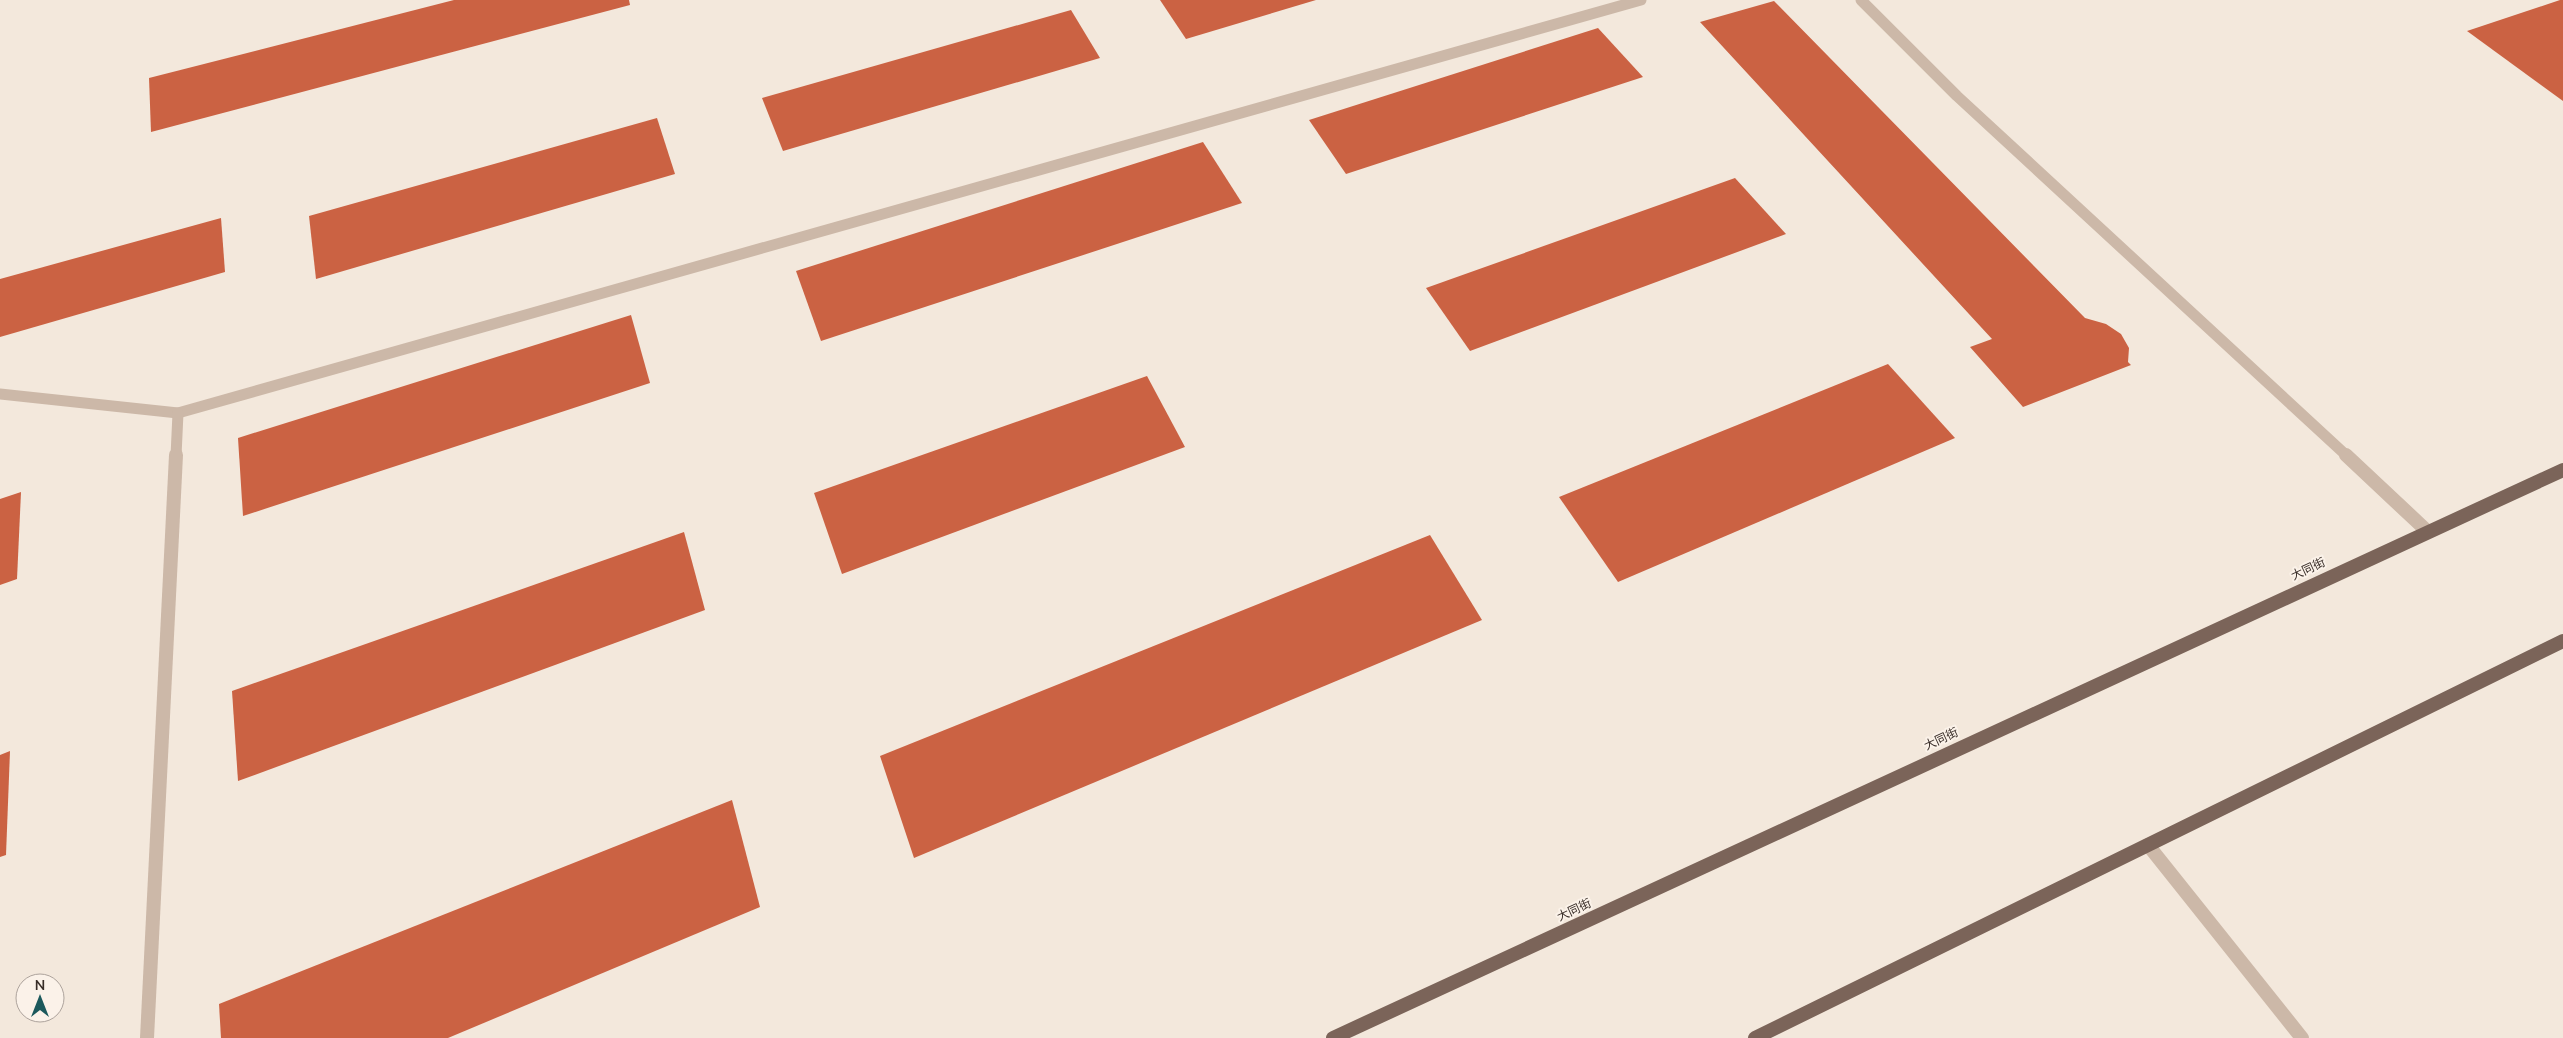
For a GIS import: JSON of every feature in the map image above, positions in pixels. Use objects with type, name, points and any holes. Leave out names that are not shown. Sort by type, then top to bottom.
[{"type":"main road","name":"大同街","points":[[1333,1038],[2427,531],[2563,470]]},
{"type":"main road","points":[[1755,1038],[2563,641]]},
{"type":"street","points":[[0,394],[178,413],[1641,0]]},
{"type":"street","points":[[1860,0],[1957,96],[2235,350],[2427,531]]},
{"type":"street","points":[[147,1038],[178,413]]},
{"type":"street","points":[[2148,845],[2302,1038]]},
{"type":"building","points":[[454,0],[629,0],[630,5],[151,132],[149,78]]},
{"type":"building","points":[[1160,0],[1316,0],[1186,39]]},
{"type":"building","points":[[2563,0],[2563,101],[2467,31]]},
{"type":"building","points":[[1774,1],[2085,318],[2106,324],[2121,334],[2129,348],[2128,362],[2131,365],[2023,407],[1970,347],[1992,339],[1700,22]]},
{"type":"building","points":[[1071,10],[1100,58],[783,151],[762,98]]},
{"type":"building","points":[[1598,28],[1643,77],[1346,174],[1309,120]]},
{"type":"building","points":[[657,118],[675,174],[316,279],[309,216]]},
{"type":"building","points":[[1203,142],[1242,203],[821,341],[796,271]]},
{"type":"building","points":[[1735,178],[1786,234],[1470,351],[1426,288]]},
{"type":"building","points":[[221,218],[225,272],[0,337],[0,279]]},
{"type":"building","points":[[631,315],[650,383],[243,516],[238,438]]},
{"type":"building","points":[[1888,364],[1955,438],[1618,582],[1559,497]]},
{"type":"building","points":[[1147,376],[1185,447],[842,574],[814,493]]},
{"type":"building","points":[[21,492],[17,579],[0,585],[0,499]]},
{"type":"building","points":[[684,532],[705,610],[238,781],[232,691]]},
{"type":"building","points":[[1430,535],[1482,620],[914,858],[880,756]]},
{"type":"building","points":[[10,751],[6,855],[0,857],[0,755]]},
{"type":"building","points":[[732,800],[760,907],[448,1038],[221,1038],[219,1004]]}]
